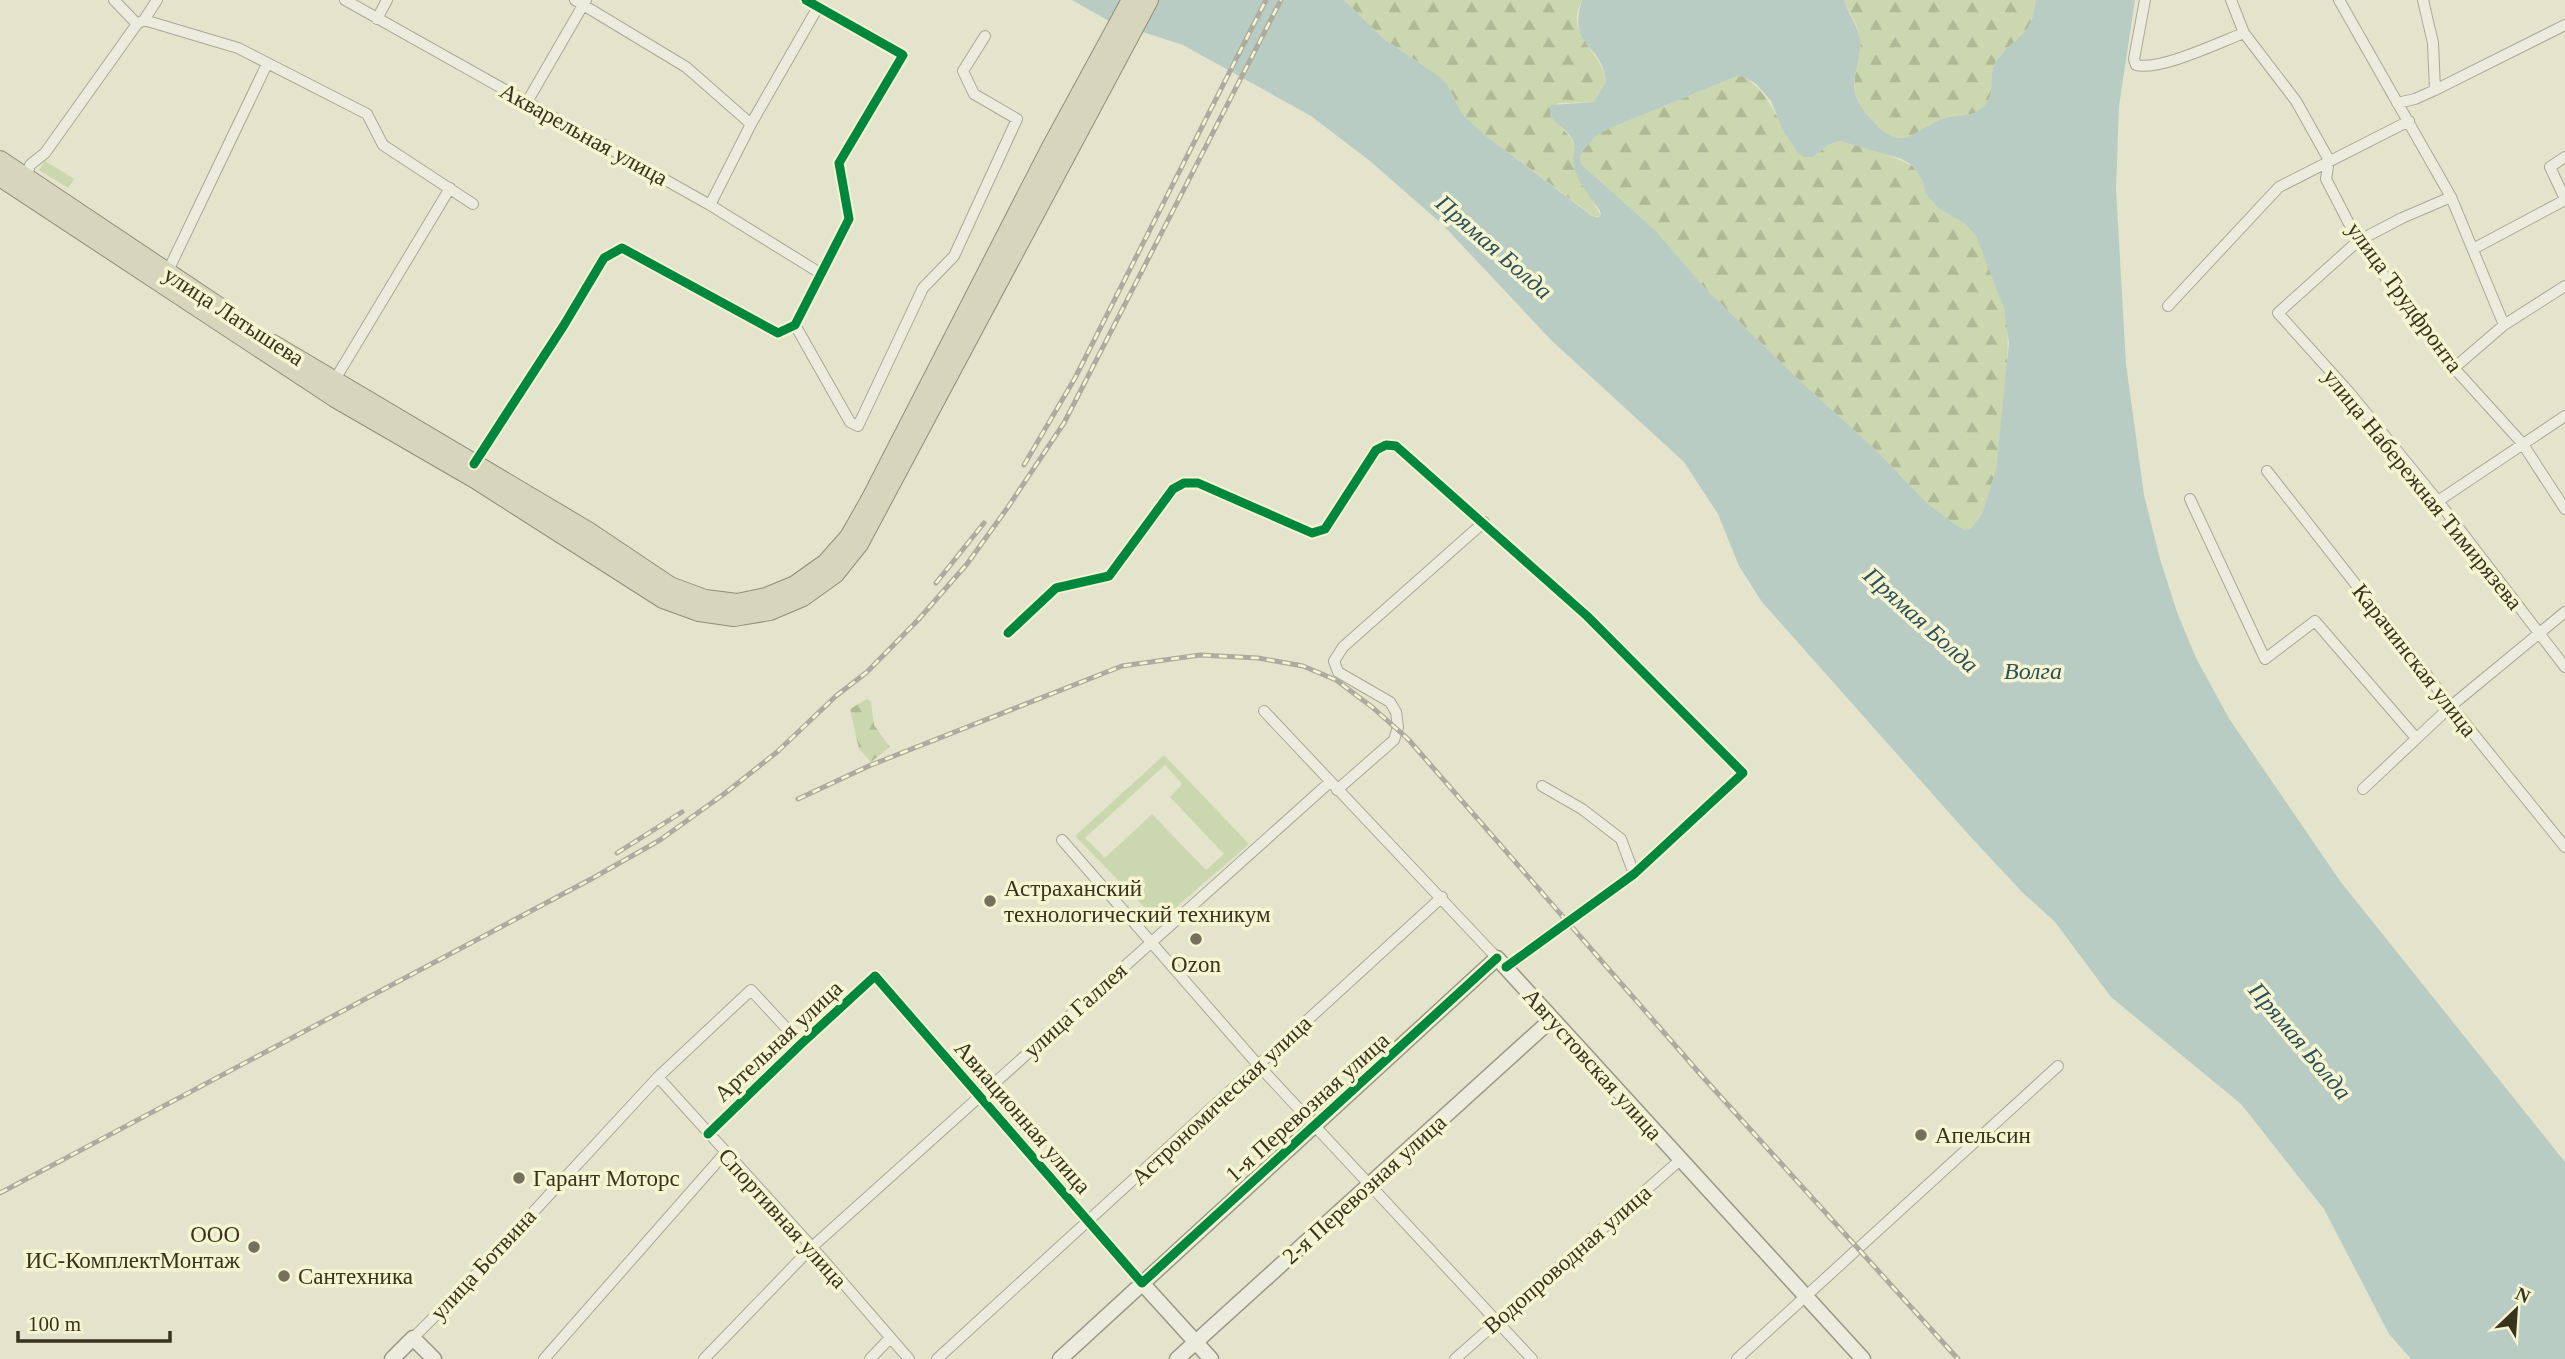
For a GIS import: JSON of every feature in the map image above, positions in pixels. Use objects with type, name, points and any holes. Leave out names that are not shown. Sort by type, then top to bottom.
[{"type":"highway","points":[[1057,153],[1131,0]]},
{"type":"highway","points":[[1057,153],[1149,0]]},
{"type":"highway","name":"улица Латышева","points":[[0,160],[23,184],[164,278],[335,398],[440,458],[663,599],[699,612],[734,617],[770,611],[803,597],[835,574],[859,544],[1057,153]]},
{"type":"highway","name":"улица Латышева","points":[[164,278],[588,531],[670,586],[705,599],[737,603],[766,597],[795,585],[826,563],[849,537],[1057,153]]},
{"type":"highway","name":"улица Латышева","points":[[0,177],[23,184]]},
{"type":"street","points":[[114,0],[141,22],[238,48],[367,114],[383,145],[473,205]]},
{"type":"street","points":[[23,184],[30,165],[45,153],[157,0]]},
{"type":"street","name":"Акварельная улица","points":[[345,0],[710,205],[820,273]]},
{"type":"street","points":[[377,19],[387,0]]},
{"type":"street","points":[[474,464],[604,258],[622,248],[778,332],[795,325],[849,219],[839,163],[903,54],[806,0]]},
{"type":"street","points":[[2145,0],[2134,59],[2136,65],[2143,66],[2186,56],[2244,33]]},
{"type":"street","name":"улица Трудфронта","points":[[2231,0],[2244,33],[2296,101],[2329,160],[2326,179],[2358,241],[2455,368],[2522,443],[2565,509]]},
{"type":"street","points":[[2339,0],[2451,197],[2504,325]]},
{"type":"street","points":[[2425,0],[2433,43],[2435,90]]},
{"type":"street","points":[[527,102],[582,2],[686,67],[751,124]]},
{"type":"street","points":[[710,205],[751,124],[818,7]]},
{"type":"street","points":[[2397,103],[2435,90],[2565,25]]},
{"type":"street","points":[[795,325],[850,422],[858,426],[923,288],[954,256],[1017,119],[974,94],[963,71],[985,36]]},
{"type":"street","points":[[164,278],[267,64]]},
{"type":"street","points":[[2168,306],[2279,187],[2409,121]]},
{"type":"street","points":[[2473,249],[2565,200],[2550,167],[2565,157]]},
{"type":"street","points":[[334,381],[450,188]]},
{"type":"street","points":[[2358,241],[2451,197]]},
{"type":"street","name":"улица Набережная Тимирязева","points":[[2358,241],[2278,313],[2348,392],[2438,501],[2565,667]]},
{"type":"street","points":[[2455,368],[2504,325],[2565,286]]},
{"type":"street","points":[[2438,501],[2565,416]]},
{"type":"street","points":[[1008,633],[1056,588],[1109,576],[1173,489],[1184,483],[1198,483],[1312,533],[1325,529],[1377,450],[1386,445],[1396,446],[1587,616],[1743,773],[1634,874],[1502,963]]},
{"type":"street","name":"Карачинская улица","points":[[2267,471],[2565,847]]},
{"type":"street","points":[[2190,499],[2265,659],[2315,621],[2416,738]]},
{"type":"street","name":"улица Галлея","points":[[704,1359],[812,1247],[980,1095],[1152,941],[1333,786],[1394,740],[1398,727],[1396,712],[1390,702],[1338,672],[1334,661],[1343,647],[1483,522]]},
{"type":"street","points":[[2363,789],[2451,706],[2565,612]]},
{"type":"street","name":"Августовская улица","points":[[1264,711],[1441,897],[1863,1359]]},
{"type":"street","points":[[1542,786],[1582,809],[1621,839],[1634,874]]},
{"type":"street","points":[[1062,840],[1259,1066],[1532,1359]]},
{"type":"street","name":"Астрономическая улица","points":[[937,1359],[1441,897]]},
{"type":"street","name":"1-я Перевозная улица","points":[[1060,1359],[1315,1126],[1502,963]]},
{"type":"street","name":"Авиационная улица","points":[[875,976],[1211,1359]]},
{"type":"street","name":"Артельная улица","points":[[708,1134],[875,976]]},
{"type":"street","name":"улица Ботвина","points":[[392,1359],[465,1286],[658,1077],[751,990],[801,1044]]},
{"type":"street","name":"2-я Перевозная улица","points":[[1177,1359],[1552,1018]]},
{"type":"street","points":[[1737,1359],[2058,1066]]},
{"type":"street","name":"Спортивная улица","points":[[658,1077],[909,1359]]},
{"type":"street","points":[[544,1359],[725,1153]]},
{"type":"street","name":"Водопроводная улица","points":[[1455,1359],[1680,1160]]},
{"type":"street","points":[[413,1338],[434,1359]]},
{"type":"street","points":[[870,1359],[890,1338]]},
{"type":"green space","points":[[1344,0],[1582,0],[1577,12],[1577,24],[1604,73],[1606,82],[1594,102],[1558,103],[1550,115],[1572,139],[1575,147],[1573,165],[1601,216],[1593,216],[1485,135],[1462,114],[1447,84],[1384,39]]},
{"type":"green space","points":[[1844,0],[2036,0],[2029,26],[1994,66],[1990,97],[1985,106],[1971,114],[1934,122],[1901,138],[1882,130],[1861,106],[1856,95],[1854,85],[1859,57],[1859,34]]},
{"type":"green space","points":[[1743,76],[1753,83],[1768,101],[1797,152],[1813,157],[1828,145],[1840,141],[1879,151],[1913,166],[1923,182],[1925,193],[1939,209],[1964,223],[1976,236],[2004,308],[2008,328],[2007,372],[1996,470],[1982,514],[1971,528],[1965,530],[1956,525],[1928,504],[1877,451],[1704,287],[1656,231],[1581,164],[1583,150],[1597,135],[1608,129]]},
{"type":"green space","points":[[45,161],[74,179],[68,188],[39,170]]},
{"type":"green space","points":[[867,699],[871,702],[874,725],[890,747],[871,762],[859,749],[850,709]]},
{"type":"green space","points":[[1164,755],[1249,844],[1159,922],[1075,836]],"holes":[[[1165,765],[1182,784],[1170,797],[1224,854],[1206,870],[1152,814],[1105,858],[1085,838]]]},
{"type":"water","name":"Волга","points":[[1072,0],[1344,0],[1384,39],[1447,84],[1462,114],[1485,135],[1592,216],[1598,217],[1601,215],[1600,211],[1574,168],[1573,140],[1554,120],[1550,111],[1551,105],[1594,102],[1606,82],[1603,69],[1579,27],[1582,0],[1844,0],[1860,39],[1854,87],[1856,96],[1861,107],[1882,130],[1901,138],[1934,122],[1966,115],[1984,106],[1990,97],[1994,66],[2029,26],[2036,0],[2135,0],[2119,106],[2116,189],[2126,364],[2144,495],[2160,559],[2177,612],[2196,658],[2230,720],[2340,881],[2565,1162],[2565,1359],[2411,1359],[2389,1334],[2324,1209],[2241,1104],[2111,997],[2055,922],[2022,892],[1968,834],[1762,602],[1739,566],[1718,514],[1684,462],[1552,341],[1442,224],[1370,161],[1311,116],[1183,45],[1109,21]],"holes":[[[1743,76],[1756,84],[1771,101],[1782,128],[1797,152],[1804,157],[1813,157],[1828,145],[1840,141],[1902,159],[1913,166],[1923,182],[1925,193],[1939,209],[1964,223],[1976,236],[2004,308],[2009,343],[1996,470],[1982,514],[1971,528],[1965,530],[1956,525],[1928,504],[1877,451],[1704,287],[1656,231],[1581,164],[1583,150],[1597,135],[1608,129],[1735,77]]]},
{"type":"railway","points":[[1024,465],[1075,378],[1266,0]]},
{"type":"railway","points":[[0,1193],[660,840],[777,752],[836,696],[867,672],[967,564],[1064,423],[1281,0]]},
{"type":"railway","points":[[936,583],[984,523]]},
{"type":"railway","points":[[798,799],[871,765],[1122,666],[1200,655],[1258,658],[1303,666],[1336,680],[1408,739],[1701,1075],[1958,1359]]},
{"type":"railway","points":[[617,853],[682,812]]},
{"type":"cycle path","points":[[474,464],[604,258],[622,248],[778,333],[795,325],[849,219],[839,163],[903,55],[806,0]]},
{"type":"cycle path","points":[[1008,633],[1056,588],[1109,576],[1173,489],[1184,483],[1198,483],[1312,533],[1325,529],[1376,450],[1386,445],[1396,446],[1587,616],[1743,773],[1634,874],[1506,967]]},
{"type":"cycle path","points":[[708,1134],[875,976],[1142,1283],[1497,958]]},
{"type":"place","name":"Астраханский технологический техникум","points":[[990,901]]},
{"type":"place","name":"Ozon","points":[[1196,939]]},
{"type":"place","name":"Апельсин","points":[[1921,1135]]},
{"type":"place","name":"Гарант Моторс","points":[[519,1178]]},
{"type":"place","name":"ООО ИС-КомплектМонтаж","points":[[254,1247]]},
{"type":"place","name":"Сантехника","points":[[284,1276]]},
{"type":"water label","name":"Прямая Болда","points":[[1494,247]]},
{"type":"water label","name":"Прямая Болда","points":[[1921,620]]},
{"type":"water label","name":"Прямая Болда","points":[[2300,1041]]}]
